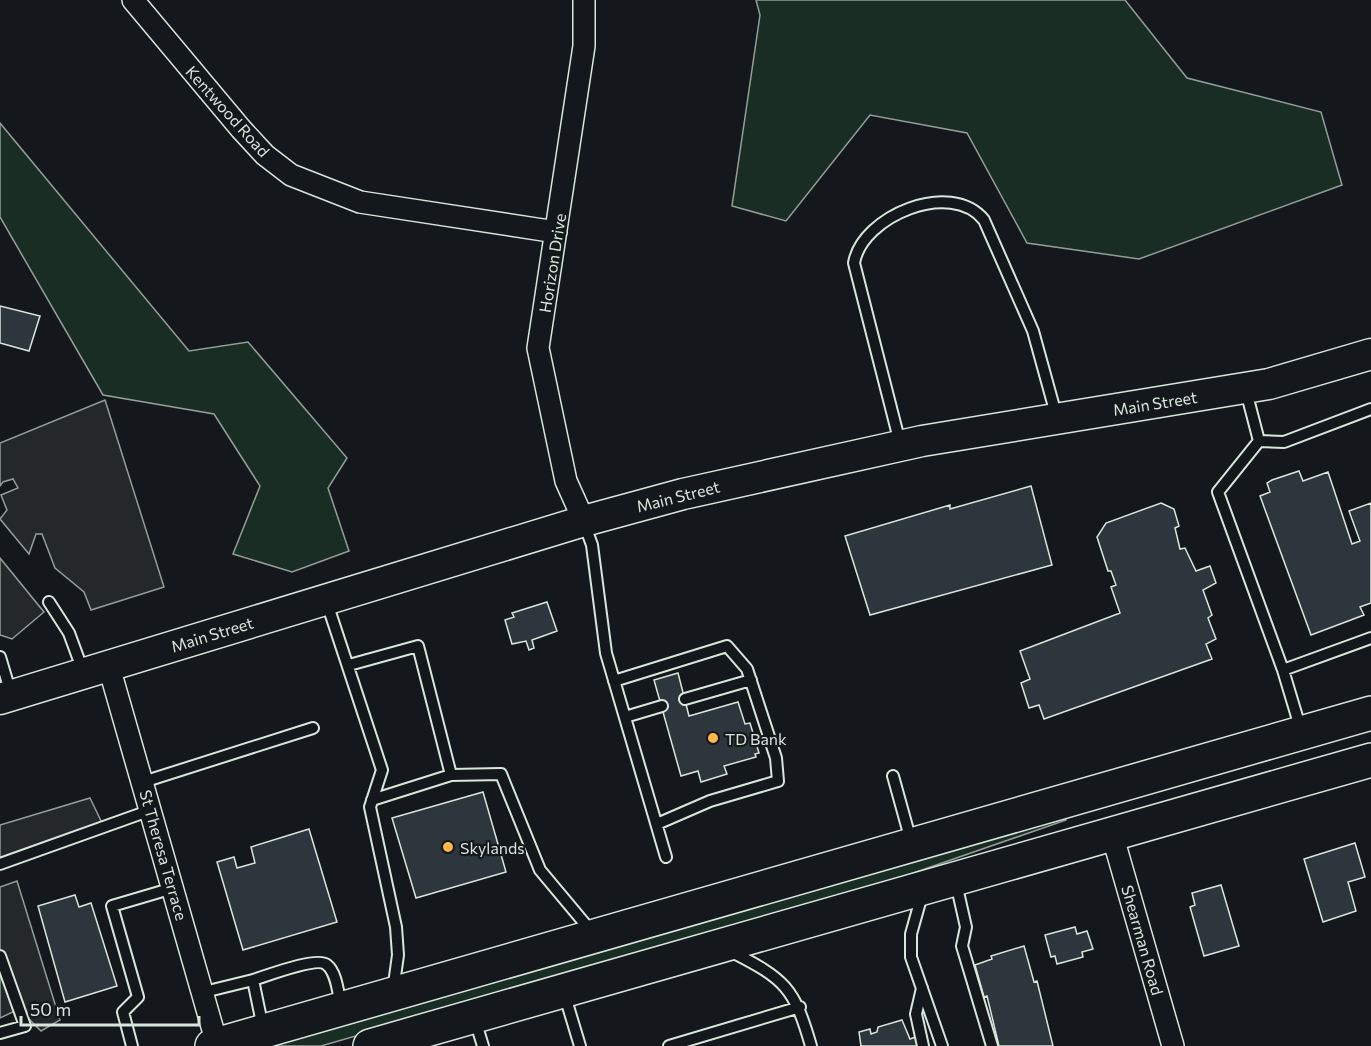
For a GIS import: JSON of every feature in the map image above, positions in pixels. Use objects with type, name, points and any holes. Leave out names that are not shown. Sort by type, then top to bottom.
[{"type":"highway","points":[[215,1045],[1371,713]]},
{"type":"highway","points":[[382,1044],[478,1031],[563,990],[1371,760]]},
{"type":"street","name":"Kentwood Road","points":[[133,0],[241,129],[265,155],[291,175],[360,202],[556,232]]},
{"type":"street","name":"Horizon Drive","points":[[584,0],[584,46],[538,348],[566,481],[584,521]]},
{"type":"street","name":"Main Street","points":[[6,698],[584,521],[749,478],[900,446],[1245,388],[1331,368],[1371,354]]},
{"type":"street","name":"St Theresa Terrace","points":[[97,670],[143,782],[204,992],[215,1045]]},
{"type":"street","name":"Shearman Road","points":[[1112,834],[1173,1046]]},
{"type":"lane","points":[[900,446],[893,408],[876,355],[855,263],[859,246],[868,234],[911,207],[932,203],[961,204],[977,212],[984,220],[1033,331],[1057,418]]},
{"type":"lane","points":[[1245,388],[1258,441]]},
{"type":"lane","points":[[1258,441],[1284,442],[1371,409]]},
{"type":"lane","points":[[1258,441],[1218,492],[1283,670],[1302,733]]},
{"type":"lane","points":[[584,521],[592,545],[606,654],[666,857]]},
{"type":"lane","points":[[326,599],[382,770],[370,807],[396,927],[398,955],[393,994]]},
{"type":"lane","points":[[49,602],[97,670]]},
{"type":"lane","points":[[1283,670],[1371,638]]},
{"type":"lane","points":[[349,665],[418,646],[451,775]]},
{"type":"lane","points":[[614,681],[727,646],[747,669],[776,758],[778,781],[710,801],[657,824]]},
{"type":"lane","points":[[0,657],[6,698]]},
{"type":"lane","points":[[685,699],[751,680]]},
{"type":"lane","points":[[625,717],[662,706]]},
{"type":"lane","points":[[143,782],[313,728]]},
{"type":"lane","points":[[372,800],[451,775],[501,774],[540,870],[596,936]]},
{"type":"lane","points":[[893,776],[912,844]]},
{"type":"lane","points":[[0,864],[151,810]]},
{"type":"lane","points":[[955,880],[966,927],[962,946],[992,1046]]},
{"type":"lane","points":[[132,1046],[123,1012],[138,997],[112,906],[173,888]]},
{"type":"lane","points":[[924,889],[911,934],[911,957],[942,1046]]},
{"type":"lane","points":[[719,946],[766,970],[791,992],[800,1007],[811,1046]]},
{"type":"lane","points":[[0,956],[25,1026],[0,1033]]},
{"type":"lane","points":[[204,992],[322,962],[330,967],[342,1008]]},
{"type":"lane","points":[[253,980],[263,1031]]},
{"type":"lane","points":[[922,988],[916,1014],[924,1046]]},
{"type":"lane","points":[[563,990],[580,1046]]},
{"type":"lane","points":[[669,1046],[800,1007]]},
{"type":"green space","points":[[756,0],[1125,0],[1187,78],[1321,112],[1342,185],[1139,259],[1027,243],[967,133],[870,115],[786,221],[732,206],[760,15]]},
{"type":"green space","points":[[0,123],[189,351],[248,342],[347,458],[328,488],[349,551],[292,572],[233,554],[260,486],[214,414],[103,395],[0,217]]},
{"type":"green space","points":[[1065,816],[1066,820],[873,887],[321,1046],[267,1046]]},
{"type":"shaded area","points":[[105,400],[164,587],[91,610],[84,592],[55,568],[42,534],[36,534],[29,554],[0,519],[7,510],[1,495],[18,488],[13,479],[3,482],[0,486],[0,443]]},
{"type":"shaded area","points":[[0,558],[44,612],[12,639],[0,635]]},
{"type":"shaded area","points":[[90,798],[104,827],[0,864],[0,825]]},
{"type":"shaded area","points":[[17,881],[60,1020],[41,1031],[19,1009],[0,1018],[0,887]]},
{"type":"building","points":[[0,306],[40,316],[29,351],[0,343]]},
{"type":"building","points":[[1299,471],[1303,481],[1328,472],[1352,544],[1360,541],[1349,511],[1371,503],[1371,603],[1360,607],[1364,615],[1311,635],[1260,496],[1270,492],[1267,483]]},
{"type":"building","points":[[1031,486],[1052,565],[870,615],[845,536],[950,505],[950,509]]},
{"type":"building","points":[[1161,503],[1174,509],[1179,526],[1175,528],[1180,549],[1185,548],[1196,571],[1210,566],[1216,583],[1203,590],[1212,615],[1208,618],[1216,639],[1206,644],[1212,659],[1044,719],[1039,705],[1029,708],[1021,683],[1030,679],[1020,651],[1120,613],[1111,587],[1116,585],[1111,571],[1108,571],[1097,537],[1106,523]]},
{"type":"building","points":[[547,602],[557,631],[532,640],[534,648],[529,650],[526,641],[512,644],[505,620],[514,617],[512,613]]},
{"type":"building","name":"TD Bank","points":[[678,673],[689,716],[738,702],[745,724],[750,723],[759,753],[755,754],[756,757],[724,766],[727,774],[701,782],[698,771],[681,776],[654,680]]},
{"type":"building","points":[[483,792],[506,872],[416,898],[392,818]]},
{"type":"building","points":[[309,829],[337,922],[243,950],[217,862],[234,857],[237,868],[255,863],[251,847]]},
{"type":"building","points":[[1355,843],[1365,877],[1348,882],[1356,911],[1323,922],[1304,859]]},
{"type":"building","points":[[1221,885],[1239,946],[1204,956],[1190,907],[1195,905],[1192,893]]},
{"type":"building","points":[[75,895],[79,907],[91,903],[117,986],[65,1002],[38,906]]},
{"type":"building","points":[[1075,927],[1077,934],[1087,931],[1093,949],[1082,952],[1083,957],[1057,964],[1055,956],[1051,957],[1045,935]]},
{"type":"building","points":[[1024,946],[1034,982],[1037,981],[1053,1046],[999,1046],[987,996],[984,997],[975,965],[992,959],[991,956]]},
{"type":"building","points":[[902,1020],[910,1039],[918,1036],[921,1046],[861,1046],[859,1032],[870,1029],[871,1034],[877,1032],[878,1027]]},
{"type":"place","name":"TD Bank","points":[[713,738]]},
{"type":"place","name":"Skylands","points":[[448,847]]}]
